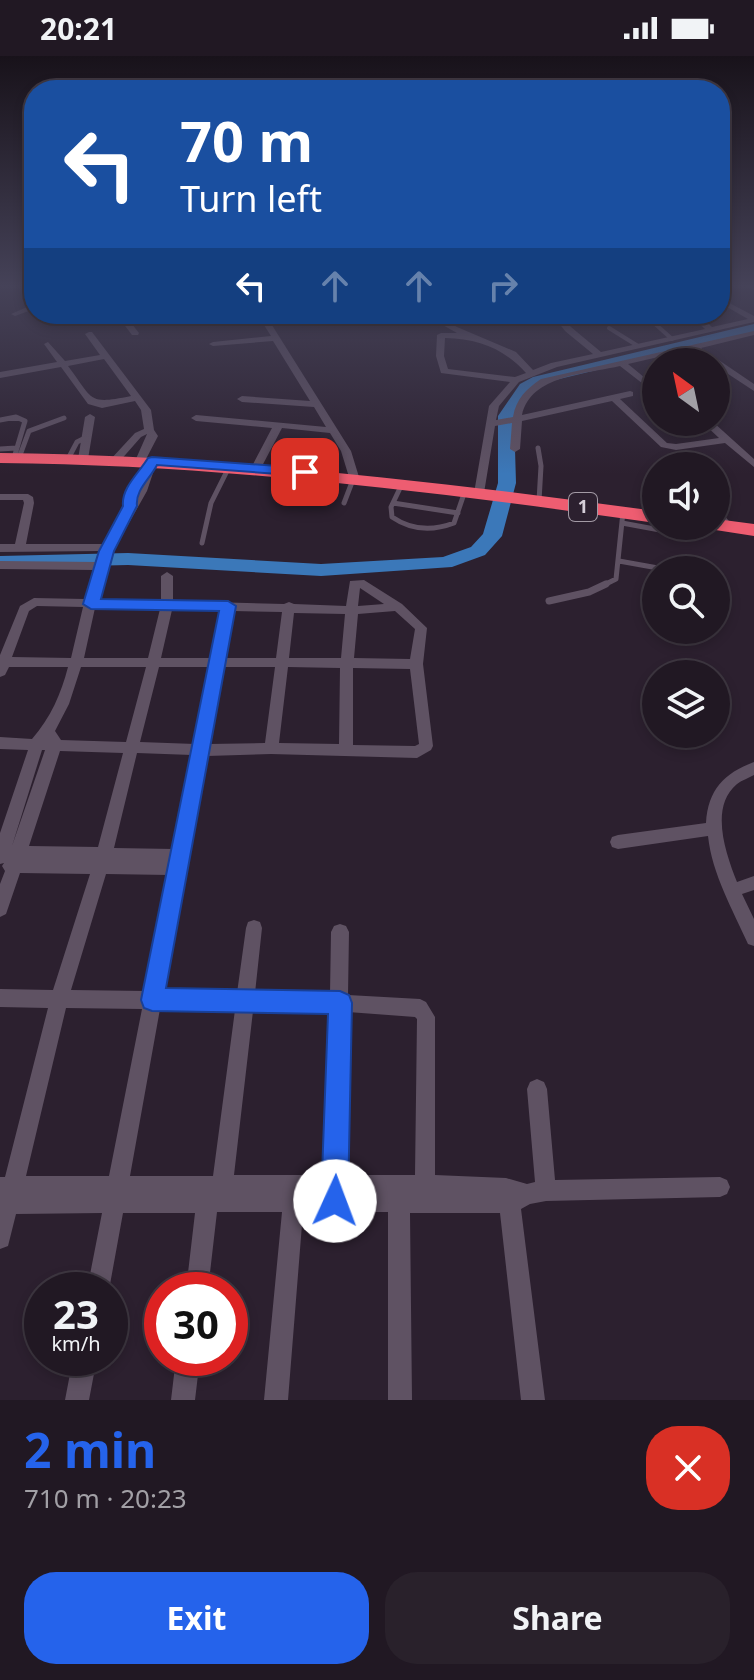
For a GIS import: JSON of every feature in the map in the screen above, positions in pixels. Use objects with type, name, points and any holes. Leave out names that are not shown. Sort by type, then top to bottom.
[{"type":"highway","name":"1","points":[[10,454],[115,460],[146,466],[229,465],[354,477],[539,501],[622,518],[642,517]]},
{"type":"highway","points":[[730,527],[754,530]]},
{"type":"street","points":[[52,349],[95,405],[137,398]]},
{"type":"street","points":[[6,858],[53,737],[105,556],[136,500],[153,436],[146,410],[98,349]]},
{"type":"street","points":[[283,349],[350,458],[354,477]]},
{"type":"street","points":[[440,349],[444,371],[516,380]]},
{"type":"street","points":[[501,349],[513,354],[531,373]]},
{"type":"street","points":[[592,349],[599,354]]},
{"type":"street","points":[[475,492],[496,424],[495,405],[516,380],[531,373],[625,349]]},
{"type":"street","points":[[515,449],[514,420],[518,406],[525,395],[539,384],[687,349]]},
{"type":"street","points":[[697,349],[754,388]]},
{"type":"street","points":[[0,375],[103,357]]},
{"type":"street","points":[[621,363],[642,380]]},
{"type":"street","points":[[737,376],[750,371]]},
{"type":"street","points":[[496,424],[630,394]]},
{"type":"street","points":[[615,399],[664,445],[676,447],[727,440]]},
{"type":"street","points":[[242,422],[247,400],[317,404]]},
{"type":"street","points":[[76,459],[90,417]]},
{"type":"street","points":[[196,418],[333,430]]},
{"type":"street","points":[[256,468],[278,426]]},
{"type":"street","points":[[115,460],[138,435],[149,430]]},
{"type":"street","points":[[723,436],[754,464]]},
{"type":"street","points":[[0,497],[28,497],[20,548]]},
{"type":"street","points":[[0,548],[105,556]]},
{"type":"street","points":[[0,565],[105,556]]},
{"type":"street","points":[[0,1238],[6,1195],[59,999],[102,861],[154,661],[167,606],[167,576]]},
{"type":"street","points":[[0,743],[37,743],[53,737],[131,747],[203,750],[271,748],[346,751],[423,750],[426,746],[416,664],[421,628],[398,607],[360,583],[354,584],[347,663],[346,751]]},
{"type":"street","points":[[398,607],[353,610],[289,606],[29,604],[24,609],[2,667],[77,661],[416,664]]},
{"type":"street","points":[[101,1272],[228,606]]},
{"type":"street","points":[[271,748],[289,606]]},
{"type":"street","points":[[0,909],[6,858],[37,743]]},
{"type":"street","points":[[754,768],[736,777],[718,792],[713,829],[754,938]]},
{"type":"street","points":[[618,842],[713,829]]},
{"type":"street","points":[[6,858],[179,862]]},
{"type":"street","points":[[734,890],[754,883]]},
{"type":"street","points":[[200,1272],[246,1002],[254,928]]},
{"type":"street","points":[[335,1193],[340,932]]},
{"type":"street","points":[[0,998],[340,1003],[420,1008],[424,1012],[424,1194]]},
{"type":"street","points":[[533,1400],[523,1194],[537,1089]]},
{"type":"street","points":[[6,1195],[523,1194],[720,1187]]},
{"type":"street","points":[[276,1400],[294,1193]]},
{"type":"street","points":[[399,1194],[400,1400]]},
{"type":"street","points":[[77,1400],[82,1376]]},
{"type":"street","points":[[183,1400],[186,1376]]},
{"type":"lane","points":[[0,420],[16,417],[25,421],[10,454]]},
{"type":"lane","points":[[10,454],[29,431],[64,418]]},
{"type":"lane","points":[[538,448],[541,472],[539,501]]},
{"type":"lane","points":[[202,543],[211,503],[229,465]]},
{"type":"lane","points":[[344,503],[354,477]]},
{"type":"lane","points":[[403,482],[393,503],[392,517],[399,523],[431,529],[454,523],[475,492]]},
{"type":"lane","points":[[393,503],[458,513]]},
{"type":"lane","points":[[549,601],[605,586],[616,579],[622,518],[642,524]]},
{"type":"lane","points":[[619,561],[642,565]]},
{"type":"waterway","points":[[0,562],[128,559],[321,570],[445,563],[478,551],[492,536],[507,483],[506,416],[525,387],[538,380],[668,349]]},
{"type":"route","points":[[305,472],[152,461],[145,477],[138,481],[128,503],[130,506],[106,551],[91,604],[228,606],[203,750],[152,1000],[340,1003],[335,1201]]}]
